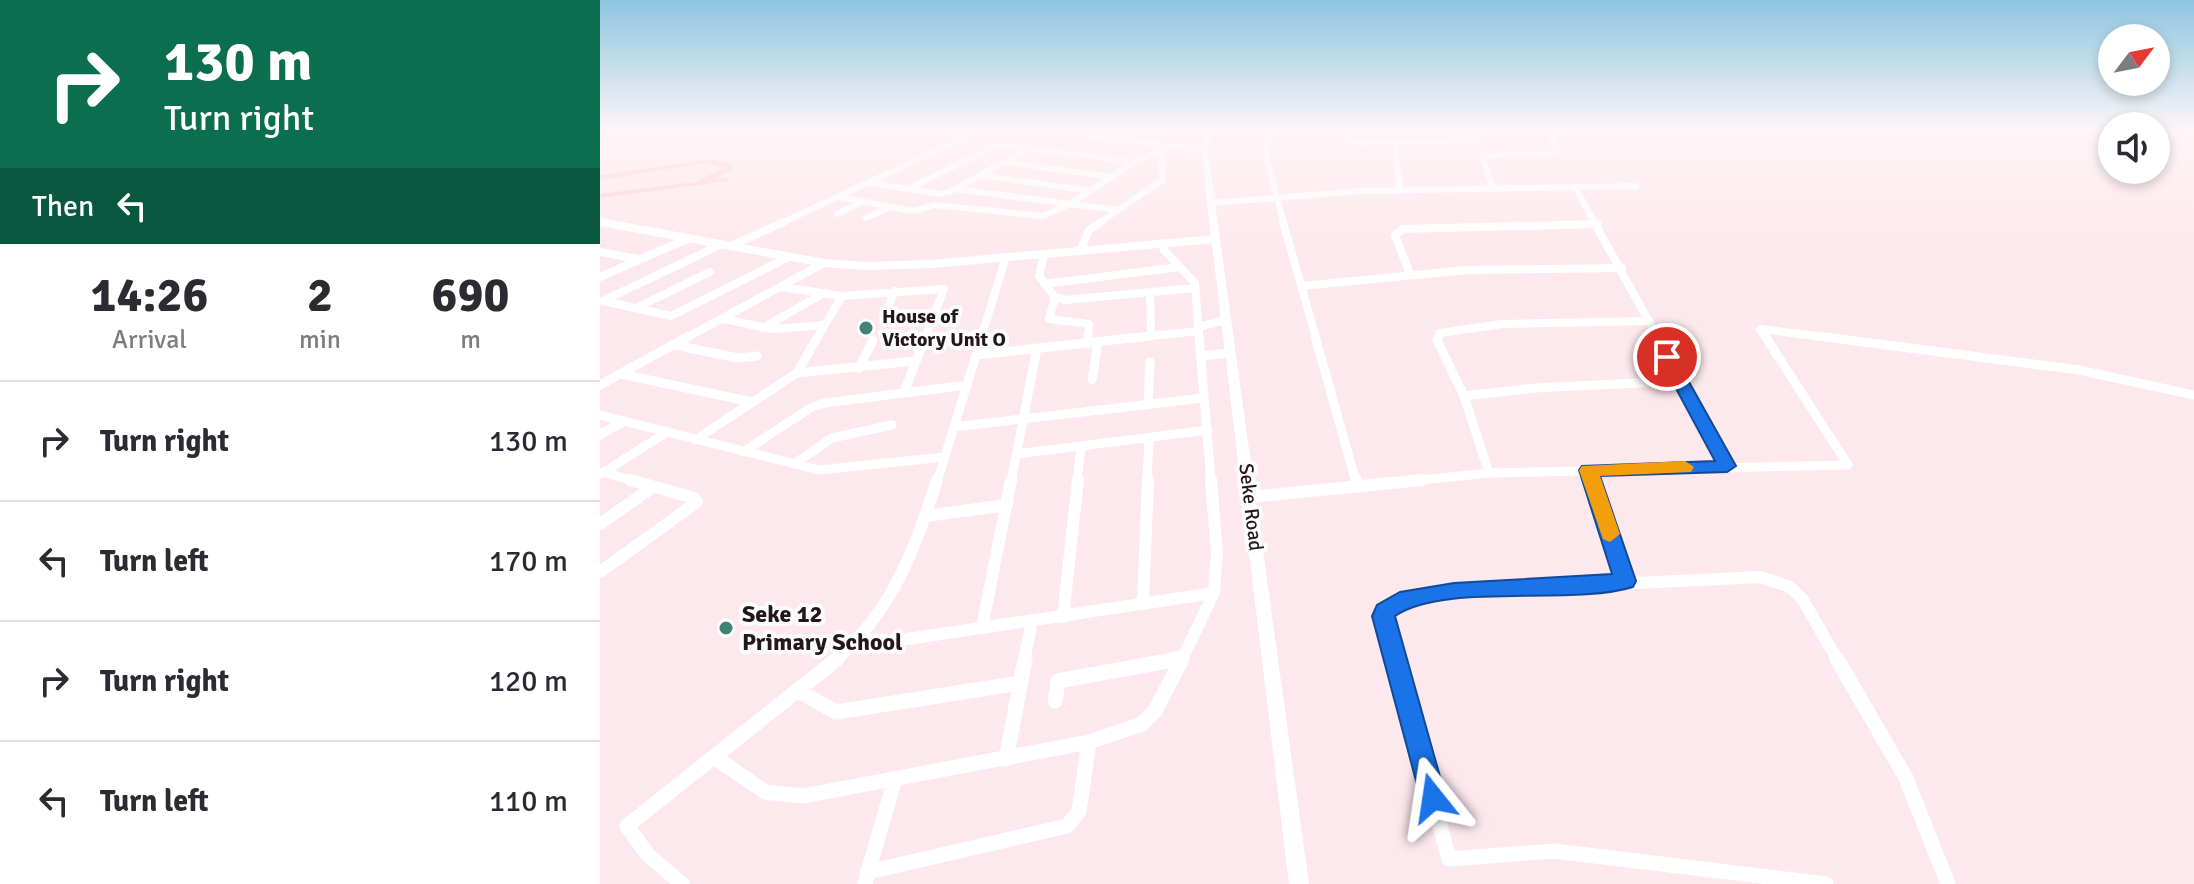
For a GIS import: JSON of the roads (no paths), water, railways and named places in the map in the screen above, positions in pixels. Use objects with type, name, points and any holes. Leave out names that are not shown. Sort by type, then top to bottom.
[{"type":"main road","name":"Seke Road","points":[[1207,172],[1299,884]]},
{"type":"street","points":[[731,246],[892,172]]},
{"type":"street","points":[[908,189],[942,172]]},
{"type":"street","points":[[869,183],[939,194],[955,189],[983,172]]},
{"type":"street","points":[[1078,172],[1113,177]]},
{"type":"street","points":[[838,197],[914,211],[935,205],[1040,217],[1070,204],[1120,172]]},
{"type":"street","points":[[1080,251],[1089,230],[1163,180],[1162,172]]},
{"type":"street","points":[[1270,172],[1357,484]]},
{"type":"street","points":[[1398,172],[1400,190]]},
{"type":"street","points":[[1487,172],[1493,189]]},
{"type":"street","points":[[978,175],[1091,191]]},
{"type":"street","points":[[1211,203],[1400,190],[1636,186]]},
{"type":"street","points":[[1576,188],[1727,466]]},
{"type":"street","points":[[955,189],[1118,210]]},
{"type":"street","points":[[837,214],[861,202]]},
{"type":"street","points":[[866,218],[889,207]]},
{"type":"street","points":[[600,222],[824,263],[904,266],[1163,247],[1215,239]]},
{"type":"street","points":[[1410,274],[1395,235],[1403,229],[1598,224]]},
{"type":"street","points":[[600,277],[689,238]]},
{"type":"street","points":[[721,244],[603,301],[671,316],[790,257]]},
{"type":"street","points":[[1043,257],[1080,251],[1163,247]]},
{"type":"street","points":[[716,758],[757,790],[778,798],[1089,742],[1147,719],[1183,658],[1214,593],[1217,554],[1194,281],[1163,247]]},
{"type":"street","points":[[600,252],[640,260]]},
{"type":"street","points":[[680,883],[648,855],[627,826],[800,692],[860,639],[906,571],[945,457],[1006,257]]},
{"type":"street","points":[[1043,257],[1039,276],[1055,297],[1071,301],[1195,288]]},
{"type":"street","points":[[600,385],[824,263]]},
{"type":"street","points":[[1045,284],[1179,267]]},
{"type":"street","points":[[1301,286],[1410,274],[1622,268]]},
{"type":"street","points":[[635,309],[710,272]]},
{"type":"street","points":[[781,287],[842,296],[944,289],[904,392]]},
{"type":"street","points":[[886,311],[895,291]]},
{"type":"street","points":[[1150,293],[1151,336]]},
{"type":"street","points":[[762,328],[820,295]]},
{"type":"street","points":[[695,440],[797,373],[842,296]]},
{"type":"street","points":[[1055,297],[1049,313],[1051,321],[1089,324],[1093,342],[1092,380]]},
{"type":"street","points":[[723,319],[762,328],[825,325]]},
{"type":"street","points":[[976,355],[1151,336],[1198,329],[1227,320]]},
{"type":"street","points":[[1489,473],[1464,396],[1437,340],[1440,333],[1502,324],[1649,321]]},
{"type":"street","points":[[1249,497],[1489,473],[1848,465],[1760,329],[2079,370],[2194,395]]},
{"type":"street","points":[[859,368],[873,340]]},
{"type":"street","points":[[674,345],[738,358],[757,356]]},
{"type":"street","points":[[982,628],[1037,348]]},
{"type":"street","points":[[1201,356],[1230,353]]},
{"type":"street","points":[[797,373],[915,361]]},
{"type":"street","points":[[1148,404],[1150,362]]},
{"type":"street","points":[[620,374],[752,402]]},
{"type":"street","points":[[1464,396],[1535,388],[1679,381]]},
{"type":"street","points":[[743,452],[812,407],[838,400],[967,385]]},
{"type":"street","points":[[954,427],[1203,398]]},
{"type":"street","points":[[600,415],[743,452],[829,470],[945,457]]},
{"type":"street","points":[[600,435],[624,421]]},
{"type":"street","points":[[794,464],[832,438],[892,425]]},
{"type":"street","points":[[1017,454],[1208,430]]},
{"type":"street","points":[[601,473],[667,432]]},
{"type":"street","points":[[1143,604],[1149,439]]},
{"type":"street","points":[[1063,617],[1081,447]]},
{"type":"street","points":[[1589,470],[1625,581]]},
{"type":"street","points":[[600,572],[697,502],[694,498],[601,473]]},
{"type":"street","points":[[600,524],[653,487]]},
{"type":"street","points":[[926,516],[1007,505]]},
{"type":"street","points":[[1826,884],[1554,851],[1449,859],[1383,616],[1385,611],[1400,601],[1454,592],[1625,581],[1760,577],[1790,587],[1803,600],[1906,778],[1948,884]]},
{"type":"street","points":[[860,639],[894,641],[1214,593]]},
{"type":"street","points":[[1006,759],[1032,621]]},
{"type":"street","points":[[1055,701],[1058,681],[1183,658]]},
{"type":"street","points":[[800,692],[836,712],[1020,683]]},
{"type":"street","points":[[867,878],[1067,826],[1079,811],[1089,742]]},
{"type":"street","points":[[867,878],[895,779]]},
{"type":"place","name":"House of Victory Unit O","points":[[866,328]]},
{"type":"place","name":"Seke 12 Primary School","points":[[726,628]]}]
